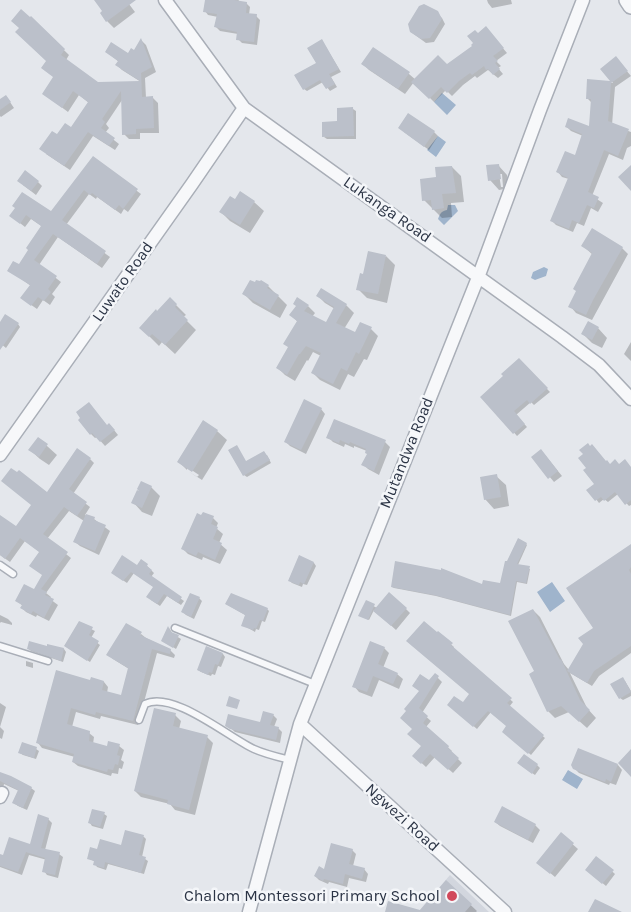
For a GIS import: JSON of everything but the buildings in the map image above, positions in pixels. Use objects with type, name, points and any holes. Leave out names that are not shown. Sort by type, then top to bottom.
[{"type":"street","name":"Lukanga Road","points":[[165,0],[244,108],[599,365],[631,399]]},
{"type":"street","name":"Mutandwa Road","points":[[249,912],[300,724],[478,276],[583,0]]},
{"type":"street","points":[[627,0],[631,6]]},
{"type":"street","name":"Luwato Road","points":[[0,455],[244,108]]},
{"type":"street","name":"Ngwezi Road","points":[[300,724],[505,912]]},
{"type":"lane","points":[[0,565],[13,574]]},
{"type":"lane","points":[[175,628],[315,684]]},
{"type":"lane","points":[[0,646],[48,661]]},
{"type":"lane","points":[[139,720],[145,704],[150,701],[167,702],[202,718],[253,748],[290,760]]},
{"type":"shaded area","name":"Chalom Montessori Primary School","points":[[450,875],[489,912],[418,912]]},
{"type":"water","points":[[442,93],[456,105],[447,115],[434,102]]},
{"type":"water","points":[[438,136],[446,142],[436,157],[427,150]]},
{"type":"water","points":[[448,205],[455,205],[458,211],[444,225],[438,219],[443,211],[447,210]]},
{"type":"water","points":[[544,267],[548,269],[546,276],[535,280],[531,278],[533,272]]},
{"type":"water","points":[[552,582],[565,601],[550,612],[537,592]]},
{"type":"water","points":[[568,770],[583,779],[577,789],[562,780]]},
{"type":"place","name":"Chalom Montessori Primary School","points":[[452,896]]}]
